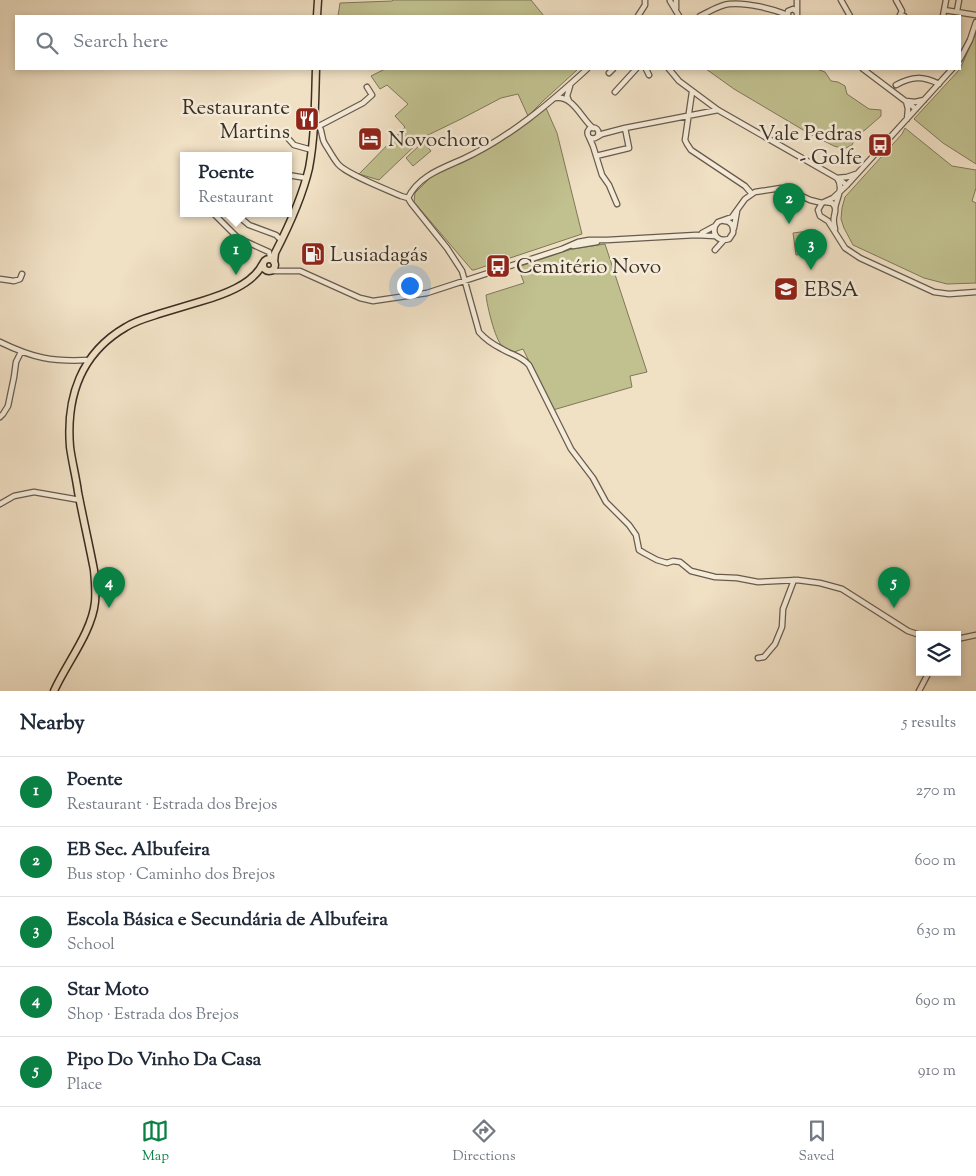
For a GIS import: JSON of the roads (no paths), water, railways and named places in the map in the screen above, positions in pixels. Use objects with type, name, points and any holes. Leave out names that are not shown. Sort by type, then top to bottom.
[{"type":"main road","points":[[317,0],[317,15]]},
{"type":"main road","points":[[273,268],[275,253],[298,205],[306,178],[312,141],[317,126],[316,70]]},
{"type":"main road","points":[[54,690],[85,633],[95,602],[96,585],[94,570],[70,449],[71,411],[75,389],[89,360],[107,340],[132,324],[226,293],[240,286],[259,271],[281,241]]},
{"type":"main road","points":[[266,260],[270,259],[273,268]]},
{"type":"main road","points":[[266,260],[265,270],[273,268]]},
{"type":"main road","points":[[245,282],[273,268]]},
{"type":"street","points":[[639,15],[645,5],[645,0]]},
{"type":"street","points":[[673,0],[678,15]]},
{"type":"street","points":[[788,13],[796,0]]},
{"type":"street","points":[[796,0],[797,15]]},
{"type":"street","points":[[841,0],[849,15]]},
{"type":"street","points":[[896,0],[902,11],[900,15]]},
{"type":"street","points":[[943,15],[946,0]]},
{"type":"street","points":[[957,11],[959,0]]},
{"type":"street","points":[[702,15],[720,6],[729,4],[754,6],[788,13],[794,9],[797,15]]},
{"type":"street","points":[[944,10],[976,15]]},
{"type":"street","points":[[961,57],[970,40],[976,22]]},
{"type":"street","points":[[408,198],[410,193],[425,178],[480,151],[499,139],[561,92],[586,70]]},
{"type":"street","points":[[609,73],[612,70]]},
{"type":"street","points":[[615,92],[635,70]]},
{"type":"street","points":[[646,70],[649,75]]},
{"type":"street","points":[[670,70],[692,92],[718,110],[847,185]]},
{"type":"street","points":[[864,70],[916,109]]},
{"type":"street","points":[[818,210],[820,205],[839,193],[847,185],[951,70]]},
{"type":"street","points":[[896,85],[906,80],[920,78],[929,79],[938,84]]},
{"type":"street","points":[[567,99],[570,84]]},
{"type":"street","points":[[367,87],[372,95],[363,103],[317,126],[322,133],[322,138],[339,165],[375,184],[408,198],[447,248],[462,271],[479,332],[502,349],[524,359],[529,365],[571,449],[593,478],[606,502],[629,525],[636,535],[639,550],[657,560],[667,563],[680,562],[691,571],[715,577],[737,578],[758,582],[794,580],[820,583],[842,589],[908,631],[916,634]]},
{"type":"street","points":[[561,92],[562,96],[595,129],[598,133],[597,137]]},
{"type":"street","points":[[692,92],[685,140],[687,144],[692,150],[745,186],[752,194]]},
{"type":"street","points":[[552,99],[557,97],[567,99]]},
{"type":"street","points":[[906,101],[924,100]]},
{"type":"street","points":[[906,101],[908,109],[907,119]]},
{"type":"street","points":[[588,135],[593,138],[625,128],[718,110]]},
{"type":"street","points":[[579,113],[593,146],[602,175],[609,185],[617,204]]},
{"type":"street","points":[[596,156],[629,148],[625,128]]},
{"type":"street","points":[[588,135],[589,130],[595,129],[612,132]]},
{"type":"street","points":[[285,135],[294,145],[312,150]]},
{"type":"street","points":[[312,141],[318,141],[322,138]]},
{"type":"street","points":[[837,178],[847,177],[858,172]]},
{"type":"street","points":[[292,176],[306,178]]},
{"type":"street","points":[[837,178],[840,183],[833,219],[838,238]]},
{"type":"street","points":[[696,235],[706,232],[718,222],[732,216],[744,199],[752,194],[781,188],[792,190],[810,200],[832,203],[835,208]]},
{"type":"street","points":[[810,200],[820,216],[830,224],[845,248],[860,258],[928,290],[949,294],[976,292]]},
{"type":"street","points":[[715,226],[715,250],[724,240],[731,237],[738,210]]},
{"type":"street","points":[[825,219],[832,218],[835,214]]},
{"type":"street","points":[[217,217],[238,238],[269,252],[266,260]]},
{"type":"street","points":[[239,217],[249,225],[276,236],[281,241]]},
{"type":"street","points":[[244,217],[245,222]]},
{"type":"street","points":[[723,220],[732,224],[734,230]]},
{"type":"street","points":[[273,268],[300,271],[360,298],[373,301],[427,293],[562,249],[607,240],[696,235],[712,235],[724,240]]},
{"type":"street","points":[[0,279],[14,281],[20,279],[22,274]]},
{"type":"street","points":[[0,342],[22,352],[51,360],[89,360]]},
{"type":"street","points":[[0,417],[8,406],[16,362],[22,352]]},
{"type":"street","points":[[0,504],[14,496],[34,492],[80,500]]},
{"type":"street","points":[[758,658],[764,657],[775,644],[782,627],[783,609],[794,580]]},
{"type":"street","points":[[961,637],[976,635]]},
{"type":"street","points":[[919,691],[926,676]]},
{"type":"place","name":"Restaurante Martins","points":[[307,119]]},
{"type":"place","name":"Novochoro","points":[[370,139]]},
{"type":"place","name":"Vale Pedras - Golfe","points":[[880,145]]},
{"type":"place","name":"EB Sec. Albufeira","points":[[789,224]]},
{"type":"place","name":"Lusiadagás","points":[[313,254]]},
{"type":"place","name":"Cemitério Novo","points":[[498,266]]},
{"type":"place","name":"Escola Básica e Secundária de Albufeira","points":[[811,270]]},
{"type":"place","name":"Poente","points":[[236,275]]},
{"type":"place","name":"EBSA","points":[[786,289]]},
{"type":"place","name":"Star Moto","points":[[109,608]]},
{"type":"place","name":"Pipo Do Vinho Da Casa","points":[[894,608]]}]
